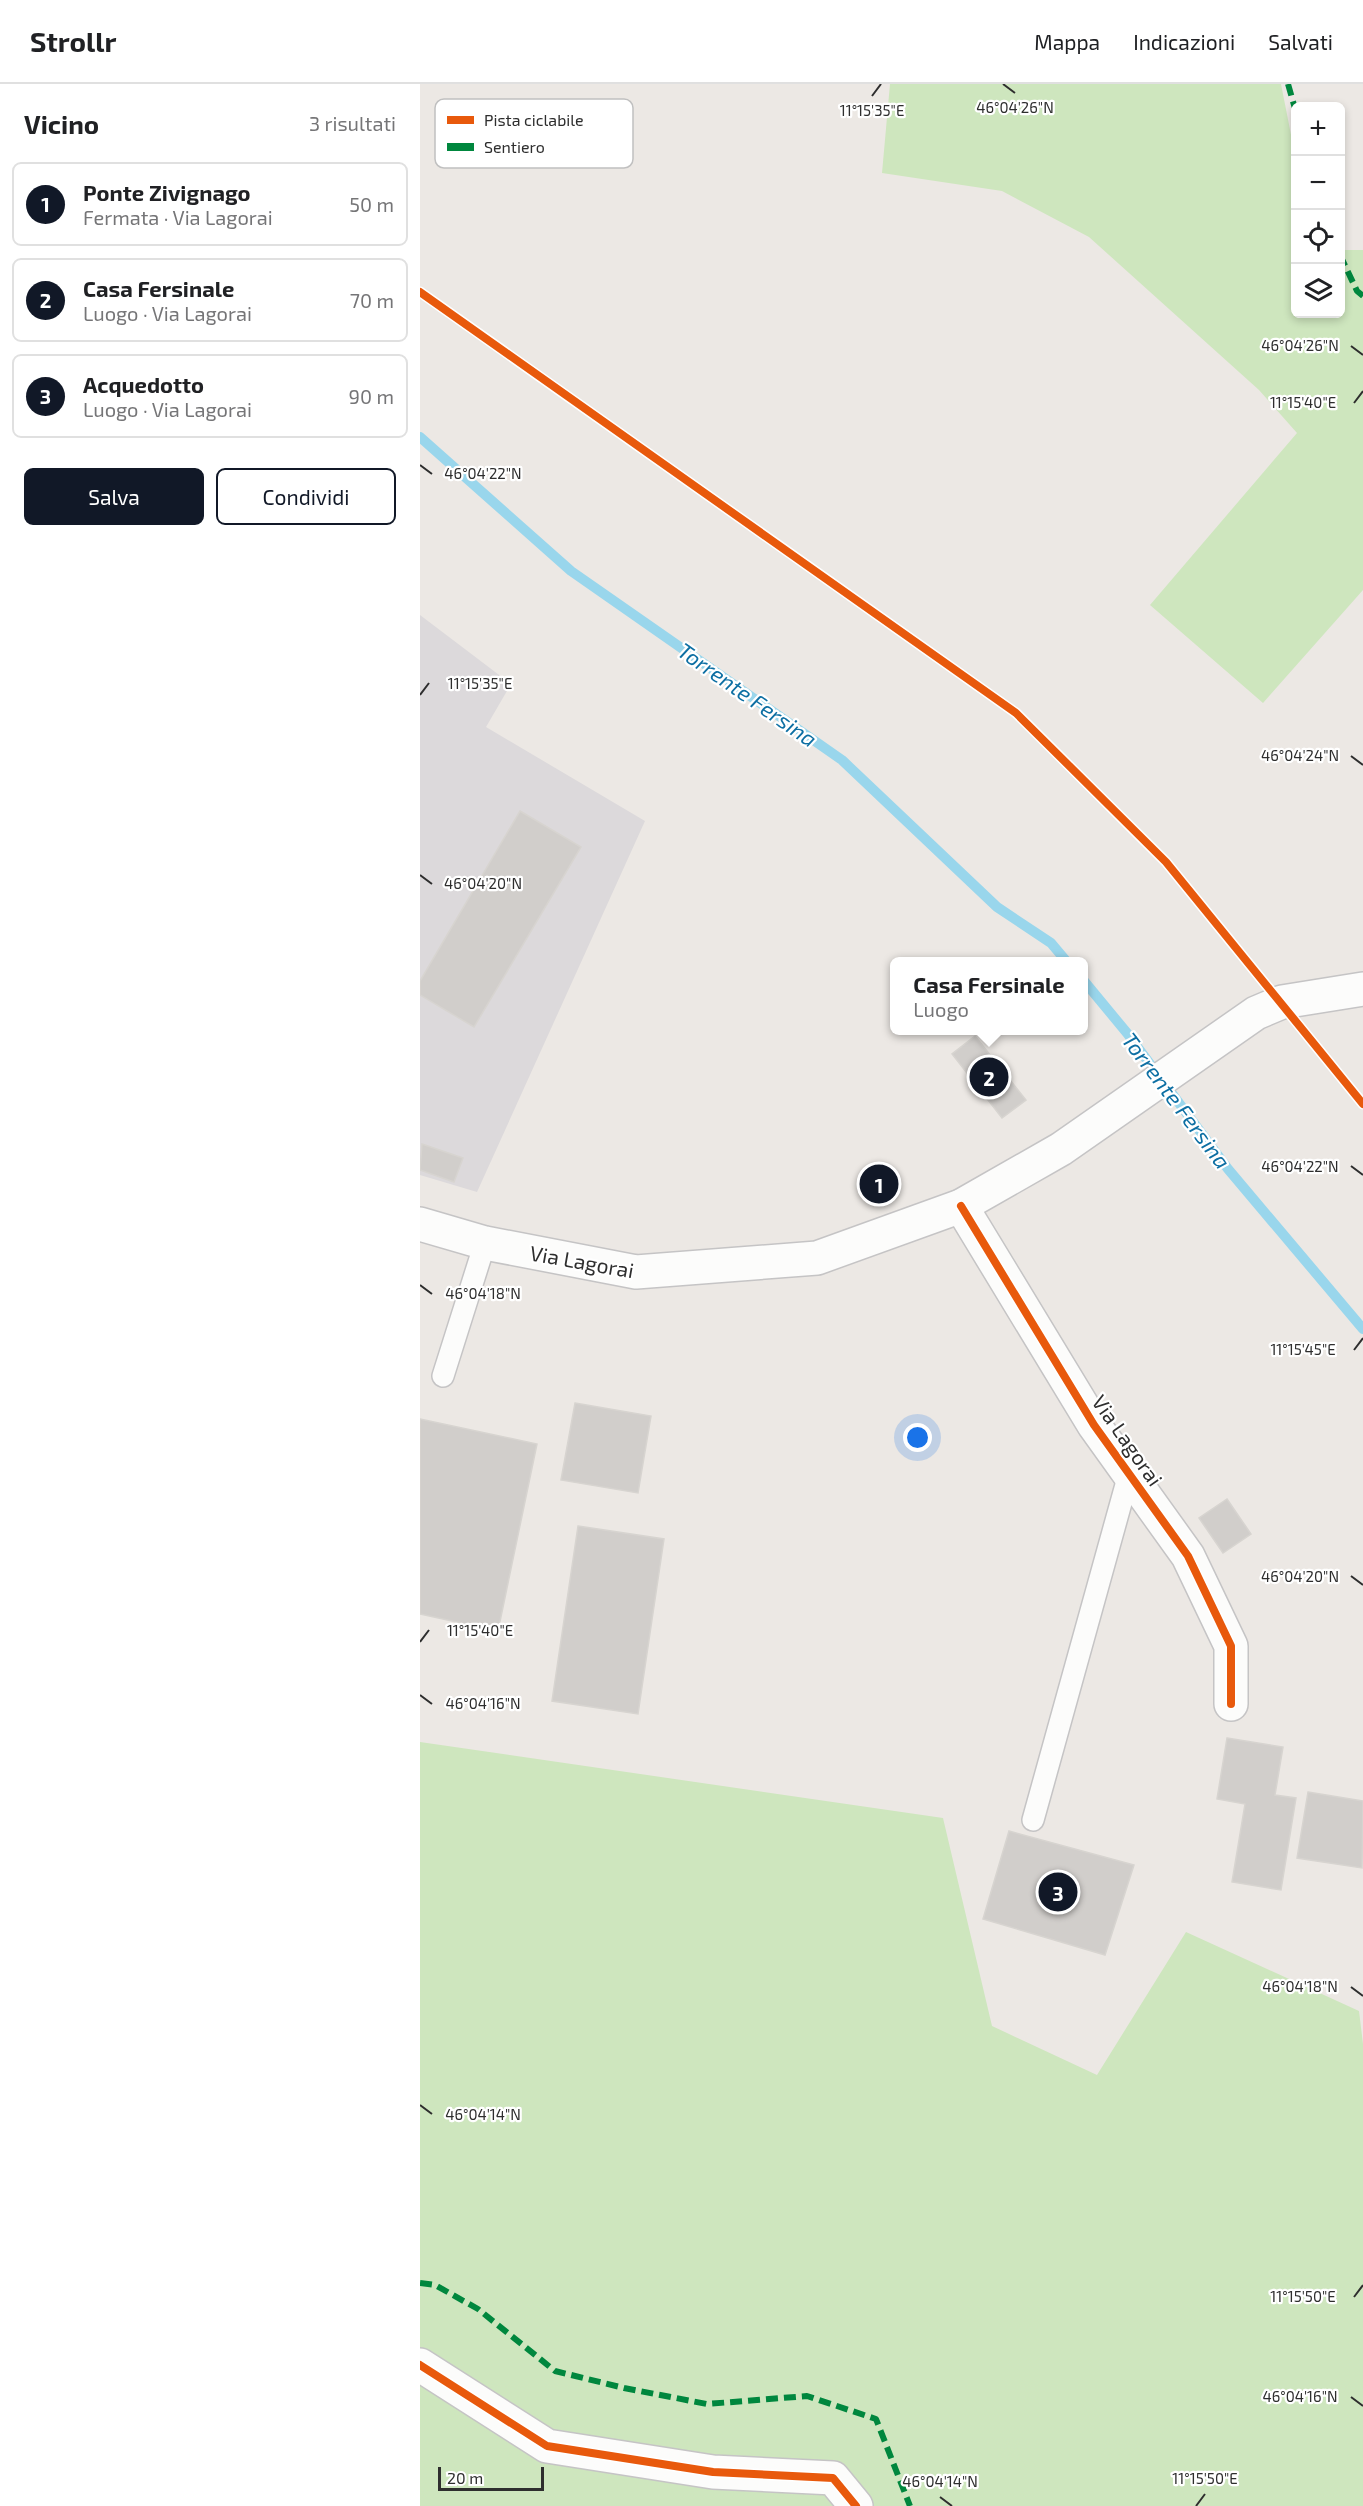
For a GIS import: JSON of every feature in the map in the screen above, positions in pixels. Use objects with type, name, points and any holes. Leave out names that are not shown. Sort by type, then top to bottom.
[{"type":"street","points":[[961,1206],[1061,1149],[1256,1013],[1282,1002],[1363,988]]},
{"type":"street","name":"Via Lagorai","points":[[420,1224],[485,1243],[636,1272],[817,1258],[961,1206],[1094,1425],[1188,1556],[1231,1646],[1231,1704]]},
{"type":"street","points":[[420,2365],[547,2446],[713,2472],[833,2478],[856,2506]]},
{"type":"lane","points":[[443,1376],[485,1243]]},
{"type":"lane","name":"Via Lagorai","points":[[1033,1820],[1130,1474]]},
{"type":"shaded area","points":[[420,615],[511,684],[486,727],[645,821],[477,1192],[420,1175]]},
{"type":"green space","points":[[890,84],[1281,84],[1291,135],[1291,318],[1345,318],[1345,250],[1363,250],[1363,590],[1263,703],[1150,605],[1297,433],[1259,390],[1089,237],[1002,191],[882,173]]},
{"type":"green space","points":[[420,1742],[943,1818],[992,2026],[1097,2075],[1186,1932],[1359,2011],[1363,2044],[1363,2506],[420,2506]]},
{"type":"building","points":[[520,811],[581,847],[474,1027],[420,995],[420,981]]},
{"type":"building","points":[[975,1036],[1026,1100],[1002,1118],[952,1054]]},
{"type":"building","points":[[422,1144],[463,1158],[454,1182],[420,1170]]},
{"type":"building","points":[[575,1403],[651,1416],[638,1493],[561,1480]]},
{"type":"building","points":[[420,1419],[537,1444],[498,1631],[420,1614]]},
{"type":"building","points":[[1227,1499],[1251,1534],[1223,1553],[1199,1518]]},
{"type":"building","points":[[578,1526],[664,1539],[638,1714],[552,1701]]},
{"type":"building","points":[[1227,1738],[1283,1747],[1275,1795],[1296,1798],[1281,1890],[1232,1882],[1245,1804],[1217,1799]]},
{"type":"building","points":[[1308,1792],[1363,1801],[1362,1868],[1297,1858]]},
{"type":"building","points":[[1009,1831],[1134,1865],[1105,1955],[983,1919]]},
{"type":"waterway","name":"Torrente Fersina","points":[[420,437],[571,571],[842,760],[997,907],[1051,943],[1063,957]]},
{"type":"waterway","name":"Torrente Fersina","points":[[1088,986],[1127,1033],[1228,1169],[1363,1329]]},
{"type":"marked path","points":[[1288,84],[1293,102]]},
{"type":"marked path","points":[[1344,264],[1357,291],[1363,296]]},
{"type":"marked path","points":[[420,2283],[435,2285],[478,2309],[555,2371],[624,2388],[707,2404],[807,2396],[876,2419],[910,2506]]},
{"type":"cycle path","points":[[420,292],[1016,713],[1166,862],[1363,1104]]},
{"type":"cycle path","points":[[961,1206],[1094,1425],[1188,1556],[1231,1646],[1231,1704]]},
{"type":"cycle path","points":[[420,2365],[547,2446],[713,2472],[833,2478],[856,2506]]},
{"type":"place","name":"Casa Fersinale","points":[[989,1077]]},
{"type":"place","name":"Ponte Zivignago","points":[[879,1184]]},
{"type":"place","name":"Acquedotto","points":[[1058,1892]]}]
